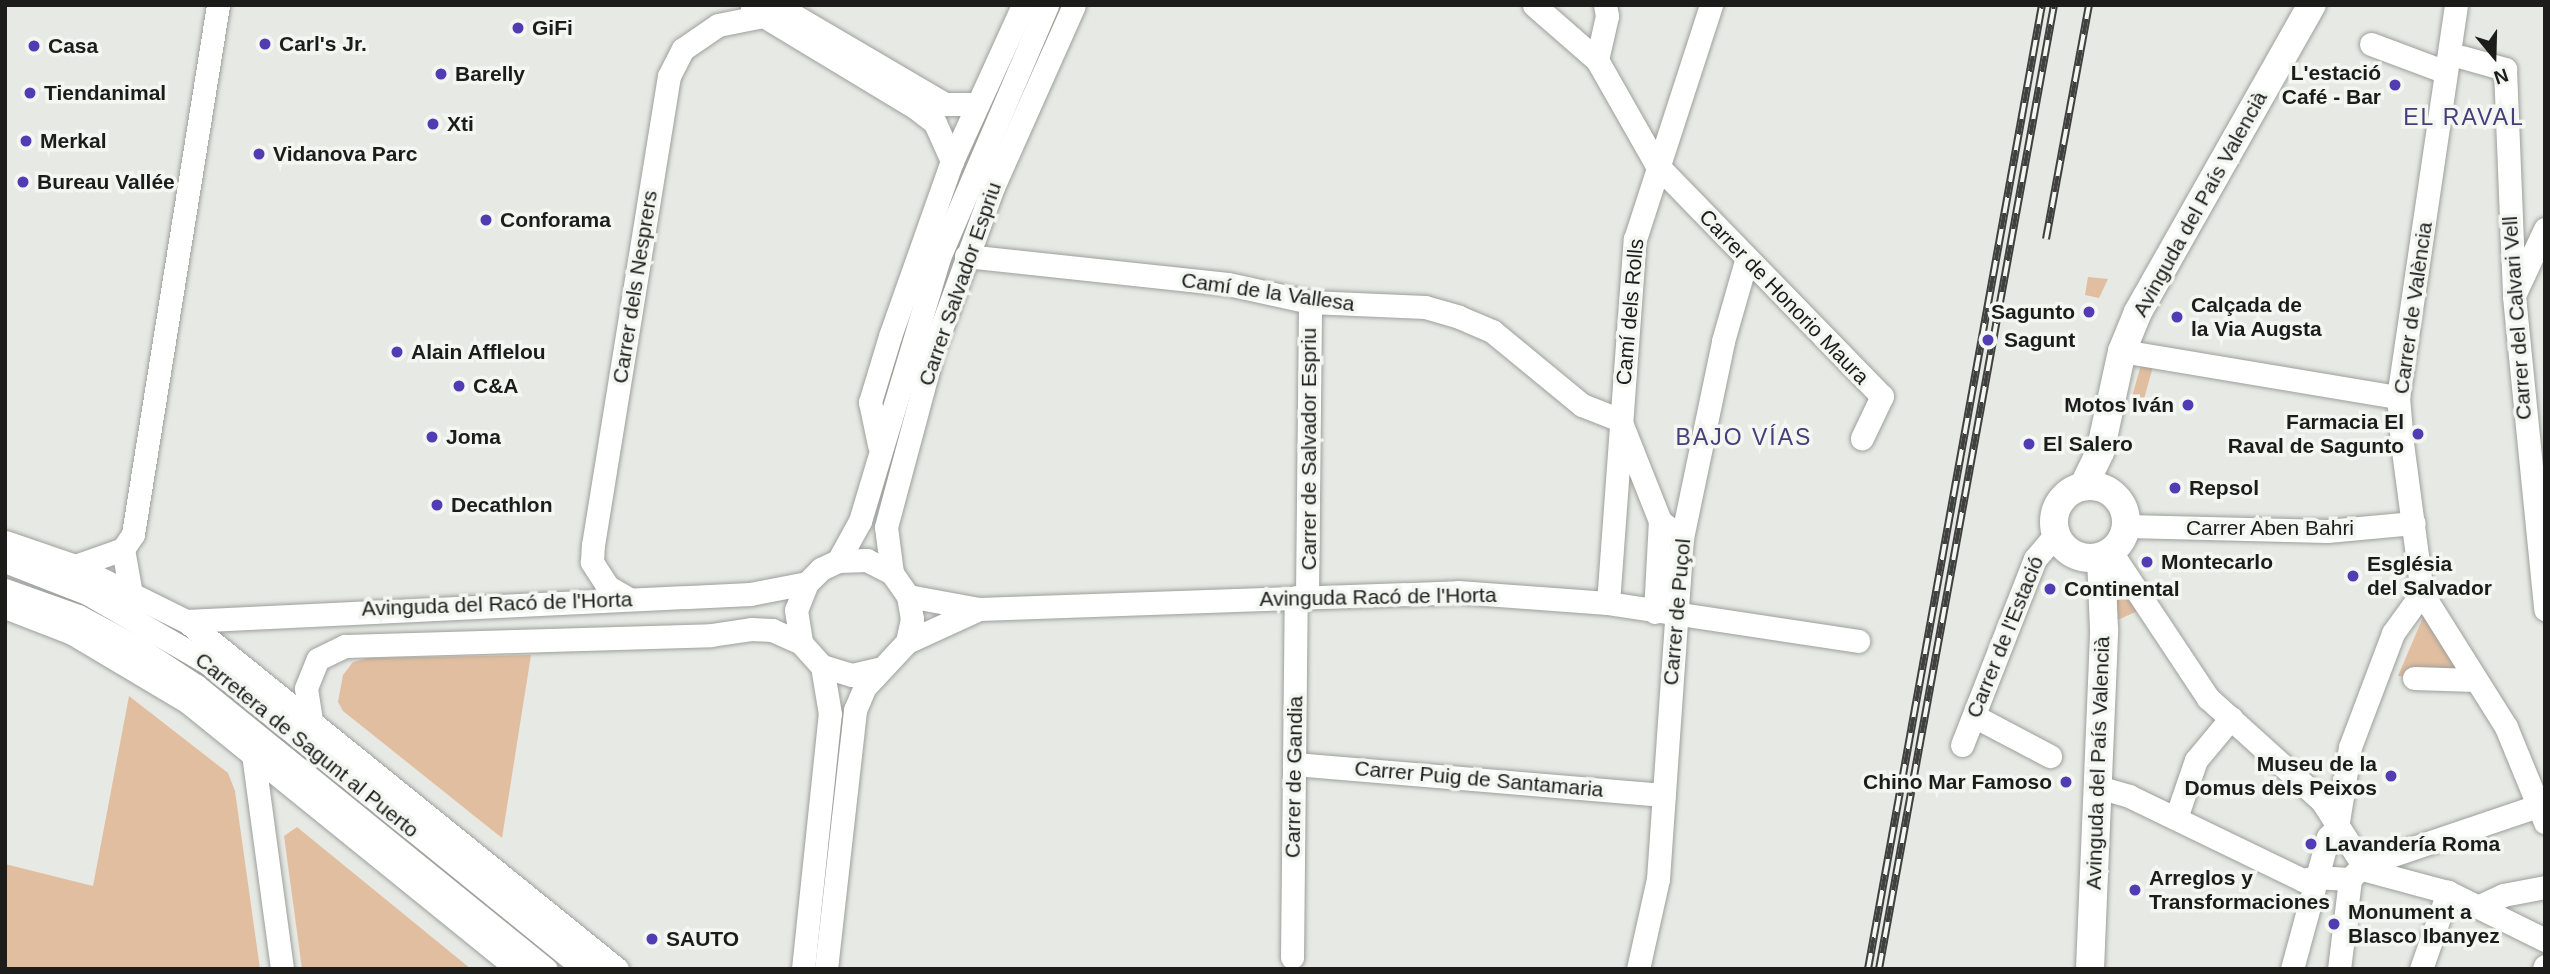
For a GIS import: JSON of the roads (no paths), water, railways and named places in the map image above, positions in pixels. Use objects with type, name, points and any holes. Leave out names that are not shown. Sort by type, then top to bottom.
[{"type":"main road","name":"Avinguda del País Valencià","points":[[2097,487],[2100,452],[2122,351],[2159,270],[2312,5]]},
{"type":"main road","points":[[2097,487],[2123,504],[2127,526],[2099,556],[2067,551],[2055,535],[2054,510],[2069,491],[2097,487]]},
{"type":"main road","name":"Avinguda del País Valencià","points":[[2090,969],[2104,629],[2099,556]]},
{"type":"main road","name":"Avinguda del País Valencià","points":[[2076,969],[2089,630],[2099,556]]},
{"type":"street","points":[[75,566],[123,549],[133,534],[218,5]]},
{"type":"street","points":[[880,446],[870,402],[952,161],[1023,5]]},
{"type":"street","name":"Carrer Salvador Espriu","points":[[838,561],[860,521],[880,446],[940,255],[1046,5]]},
{"type":"street","name":"Carrer Salvador Espriu","points":[[892,573],[886,527],[933,351],[966,256],[1074,5]]},
{"type":"street","name":"Carrer de Honorio Maura","points":[[1534,5],[1597,60],[1656,164],[1746,261],[1882,396],[1862,438]]},
{"type":"street","points":[[1597,60],[1607,16],[1605,5]]},
{"type":"street","name":"Camí dels Rolls","points":[[1608,603],[1635,239],[1656,164],[1711,5]]},
{"type":"street","name":"Carrer de València","points":[[2422,593],[2399,397],[2441,104],[2443,71],[2456,5]]},
{"type":"street","name":"Carrer de València","points":[[2441,104],[2447,103],[2462,57],[2471,5]]},
{"type":"street","points":[[761,9],[945,104],[977,104]]},
{"type":"street","points":[[761,9],[916,108],[935,123],[952,161]]},
{"type":"street","name":"Carrer dels Nesprers","points":[[629,599],[608,587],[592,562],[593,545],[669,76],[683,49],[718,25],[761,9]]},
{"type":"street","points":[[2371,44],[2443,71]]},
{"type":"street","name":"Carrer del Calvari Vell","points":[[2462,57],[2505,69],[2514,296],[2545,609]]},
{"type":"street","points":[[2514,296],[2545,229]]},
{"type":"street","name":"Camí de la Vallesa","points":[[966,256],[1228,284],[1310,302],[1425,307],[1492,331],[1582,405],[1620,420]]},
{"type":"street","name":"Carrer de Puçol","points":[[1665,613],[1723,341],[1746,261]]},
{"type":"street","name":"Carrer de Salvador Espriu","points":[[1302,596],[1310,302]]},
{"type":"street","points":[[2122,351],[2399,397]]},
{"type":"street","name":"Camí dels Rolls","points":[[1620,420],[1660,521]]},
{"type":"street","points":[[1660,521],[1682,538]]},
{"type":"street","name":"Carrer de Puçol","points":[[1638,969],[1658,879],[1664,795],[1665,613],[1660,521]]},
{"type":"street","name":"Carrer Aben Bahri","points":[[2127,526],[2327,531],[2414,523]]},
{"type":"street","name":"Carrer de l'Estació","points":[[1962,745],[2035,559],[2055,535]]},
{"type":"street","points":[[5,542],[75,566],[186,621],[617,969]]},
{"type":"street","points":[[123,549],[131,594]]},
{"type":"street","points":[[2099,556],[2208,698],[2322,801],[2358,871],[2339,965]]},
{"type":"street","points":[[803,969],[830,714],[822,666],[802,643],[796,610],[807,583],[821,569],[838,561],[867,560],[892,573],[908,596],[912,619],[907,642],[882,668],[855,710],[826,969]]},
{"type":"street","name":"Carretera de Sagunt al Puerto","points":[[5,561],[87,593],[208,663],[585,969]]},
{"type":"street","name":"Avinguda del Racó de l'Horta","points":[[186,621],[750,594],[807,583]]},
{"type":"street","name":"Carretera de Sagunt al Puerto","points":[[5,590],[78,616],[138,648],[196,686],[545,969]]},
{"type":"street","name":"Avinguda Racó de l'Horta","points":[[908,596],[979,609],[1458,592],[1608,603],[1858,641]]},
{"type":"street","points":[[2098,787],[2129,796],[2302,880],[2318,877],[2358,871],[2541,814],[2506,727],[2474,680],[2422,593],[2393,633],[2350,747],[2337,828],[2328,838],[2318,877],[2292,969]]},
{"type":"street","name":"Carrer de Gandia","points":[[1292,957],[1294,764],[1302,596]]},
{"type":"street","points":[[5,607],[72,633],[129,663],[188,702],[518,969]]},
{"type":"street","name":"Avinguda Racó de l'Horta","points":[[907,642],[979,609]]},
{"type":"street","name":"Avinguda del Racó de l'Horta","points":[[311,720],[306,688],[317,659],[345,646],[710,635],[751,629],[772,630],[802,643]]},
{"type":"street","points":[[822,666],[852,675],[882,668]]},
{"type":"street","points":[[2414,678],[2474,680]]},
{"type":"street","points":[[1974,716],[2050,756]]},
{"type":"street","points":[[2176,818],[2196,760],[2231,718]]},
{"type":"street","points":[[253,754],[282,969]]},
{"type":"street","name":"Carrer Puig de Santamaria","points":[[1294,764],[1664,795]]},
{"type":"street","points":[[2358,871],[2448,892],[2482,905],[2545,940]]},
{"type":"street","points":[[2482,905],[2502,895],[2545,887]]},
{"type":"street","points":[[2421,969],[2448,892]]},
{"type":"railway","points":[[1868,969],[2042,5]]},
{"type":"railway","points":[[1879,969],[2054,5]]},
{"type":"railway","points":[[2046,239],[2089,5]]},
{"type":"place","name":"GiFi","points":[[518,28]]},
{"type":"place","name":"Carl's Jr.","points":[[265,44]]},
{"type":"place","name":"Casa","points":[[34,46]]},
{"type":"place","name":"Barelly","points":[[441,74]]},
{"type":"place","name":"L'estació Café - Bar","points":[[2395,85]]},
{"type":"place","name":"Tiendanimal","points":[[30,93]]},
{"type":"place","name":"Xti","points":[[433,124]]},
{"type":"place","name":"Merkal","points":[[26,141]]},
{"type":"place","name":"Vidanova Parc","points":[[259,154]]},
{"type":"place","name":"Bureau Vallée","points":[[23,182]]},
{"type":"place","name":"Conforama","points":[[486,220]]},
{"type":"place","name":"Sagunto","points":[[2089,312]]},
{"type":"place","name":"Calçada de la Via Augsta","points":[[2177,317]]},
{"type":"place","name":"Sagunt","points":[[1988,340]]},
{"type":"place","name":"Alain Afflelou","points":[[397,352]]},
{"type":"place","name":"C&A","points":[[459,386]]},
{"type":"place","name":"Motos Iván","points":[[2188,405]]},
{"type":"place","name":"Farmacia El Raval de Sagunto","points":[[2418,434]]},
{"type":"place","name":"Joma","points":[[432,437]]},
{"type":"place","name":"El Salero","points":[[2029,444]]},
{"type":"place","name":"Repsol","points":[[2175,488]]},
{"type":"place","name":"Decathlon","points":[[437,505]]},
{"type":"place","name":"Montecarlo","points":[[2147,562]]},
{"type":"place","name":"Església del Salvador","points":[[2353,576]]},
{"type":"place","name":"Continental","points":[[2050,589]]},
{"type":"place","name":"Museu de la Domus dels Peixos","points":[[2391,776]]},
{"type":"place","name":"Chino Mar Famoso","points":[[2066,782]]},
{"type":"place","name":"Lavandería Roma","points":[[2311,844]]},
{"type":"place","name":"Arreglos y Transformaciones","points":[[2135,890]]},
{"type":"place","name":"Monument a Blasco Ibanyez","points":[[2334,924]]},
{"type":"place","name":"SAUTO","points":[[652,939]]},
{"type":"district","name":"EL RAVAL","points":[[2464,117]]},
{"type":"district","name":"BAJO VÍAS","points":[[1744,437]]}]
